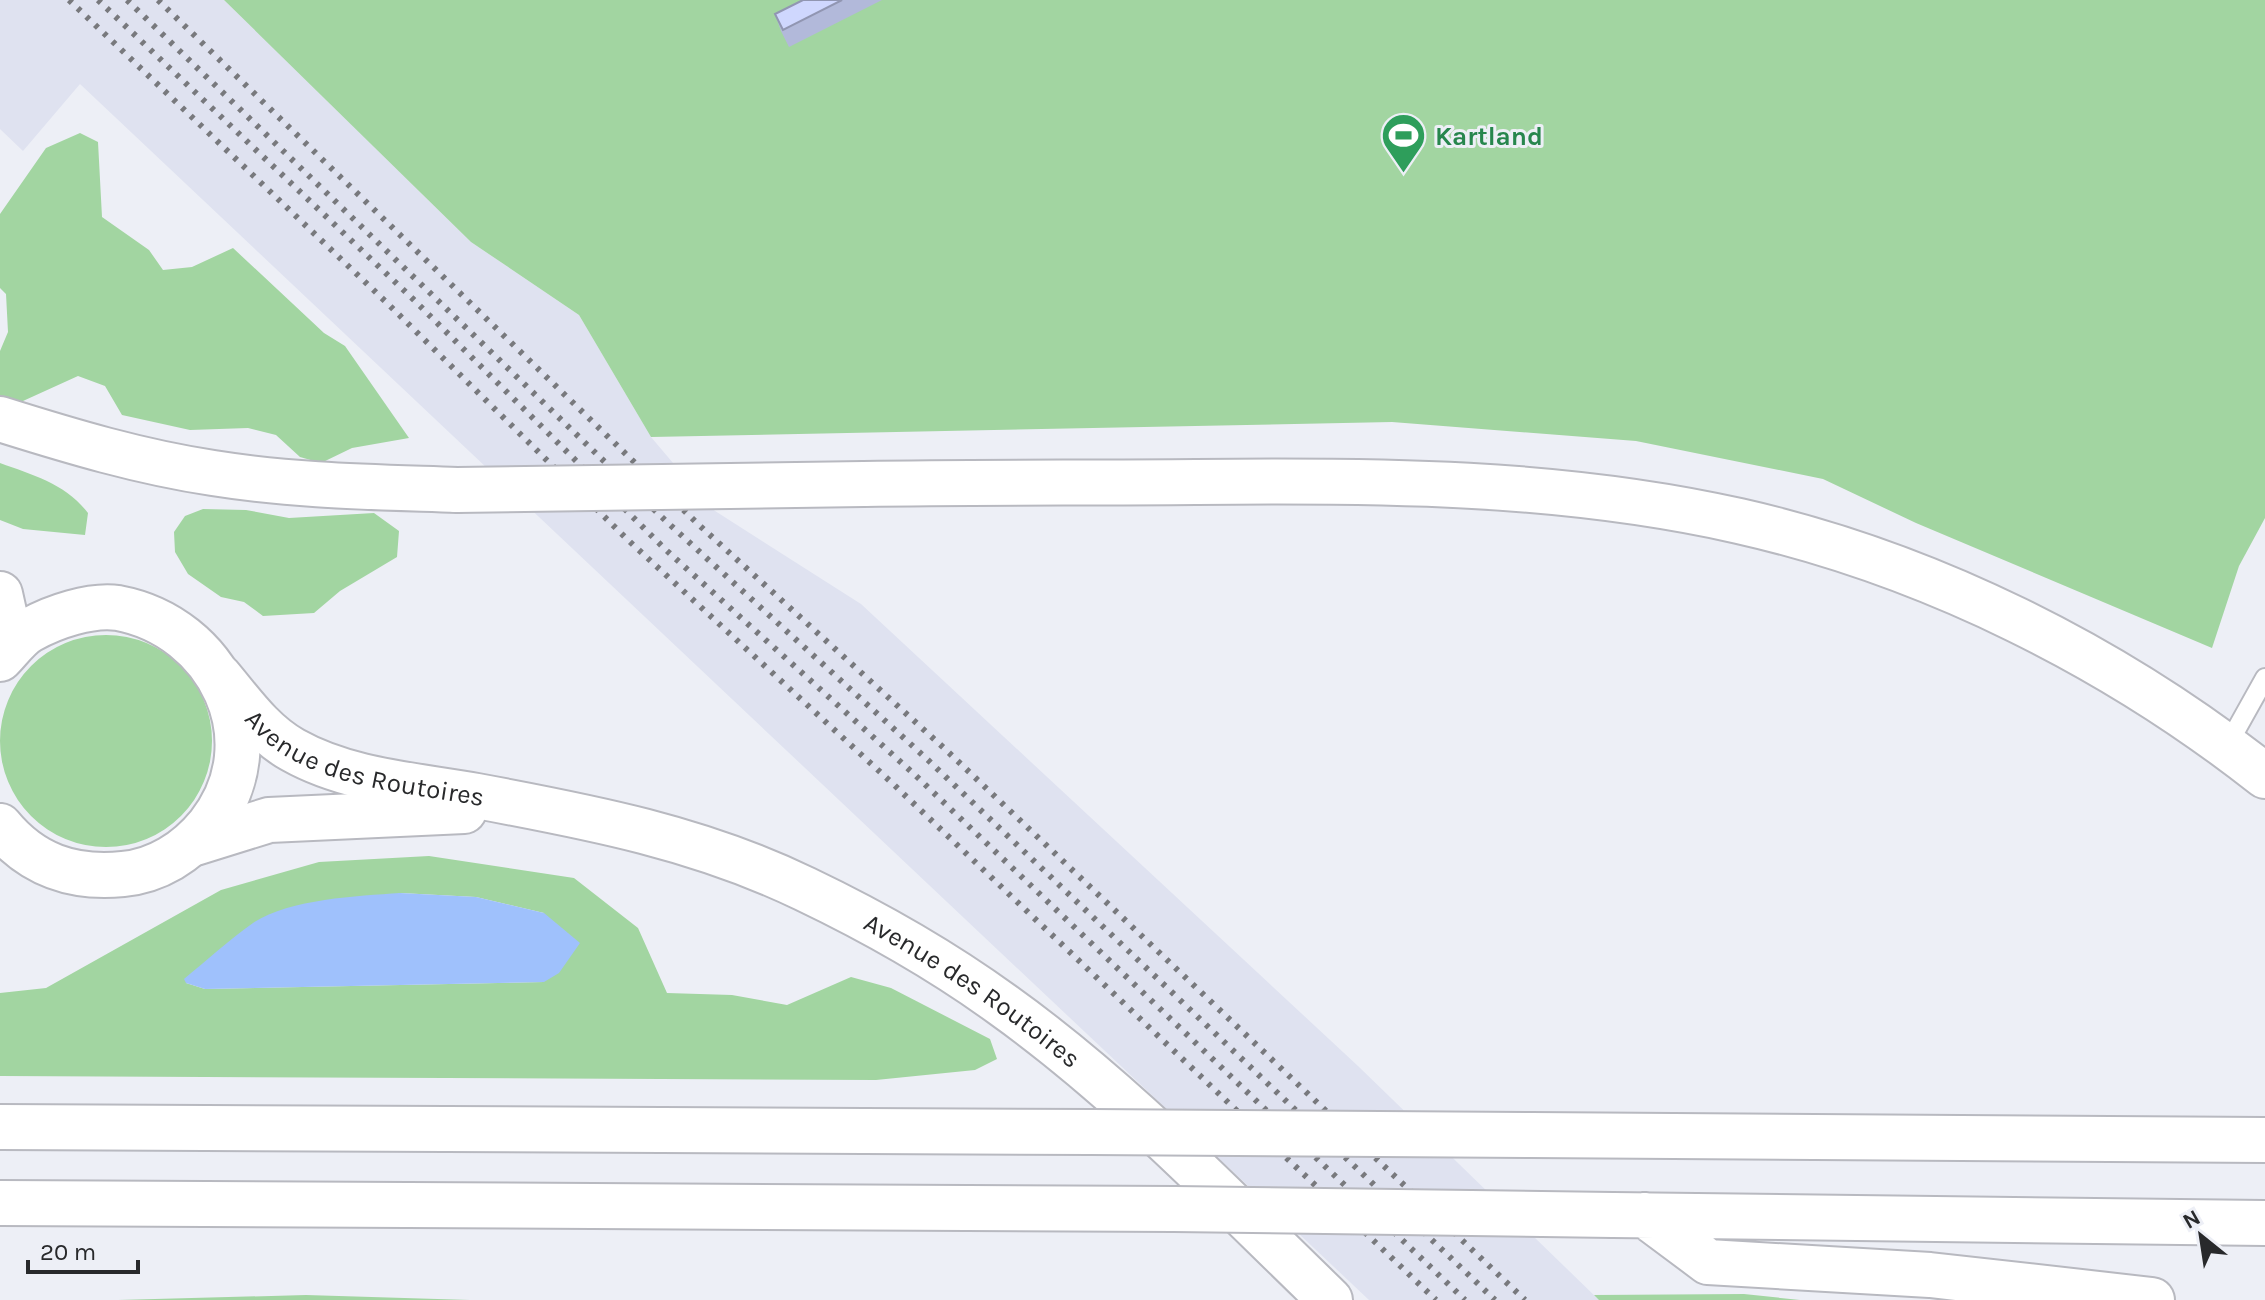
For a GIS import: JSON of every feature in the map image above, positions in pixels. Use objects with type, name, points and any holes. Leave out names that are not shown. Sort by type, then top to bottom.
[{"type":"main road","points":[[0,419],[93,448],[213,473],[327,486],[457,490],[864,484],[1439,483],[1595,497],[1740,521],[1877,562],[1995,610],[2106,667],[2169,705],[2265,776]]},
{"type":"main road","points":[[0,594],[6,621],[0,645]]},
{"type":"main road","points":[[0,659],[27,631],[71,613],[116,608],[160,624],[196,646],[216,673],[238,718],[237,763],[224,805],[195,843],[148,871],[101,876],[53,869],[16,845],[0,826]]},
{"type":"main road","name":"Avenue des Routoires","points":[[216,673],[269,732],[290,749],[335,770],[620,823],[694,843],[802,887],[899,937],[1003,1005],[1102,1083],[1330,1300]]},
{"type":"main road","name":"Avenue des Routoires","points":[[195,843],[269,820],[538,808]]},
{"type":"main road","points":[[0,1127],[2265,1140]]},
{"type":"main road","points":[[0,1203],[1174,1209],[2265,1223]]},
{"type":"main road","points":[[1629,1215],[1708,1262],[1976,1279],[2152,1300]]},
{"type":"lane","points":[[2227,746],[2265,678]]},
{"type":"shaded area","points":[[0,0],[224,0],[471,242],[579,315],[651,437],[712,509],[861,604],[1358,1066],[1599,1300],[1369,1300],[80,84],[23,151],[0,129]]},
{"type":"green space","name":"Kartland","points":[[224,0],[2265,0],[2265,518],[2239,566],[2212,648],[1916,523],[1823,479],[1636,441],[1392,422],[651,437],[579,315],[471,242]]},
{"type":"green space","points":[[80,133],[98,142],[102,217],[149,250],[163,270],[192,267],[233,248],[324,333],[345,346],[409,438],[352,448],[321,463],[300,457],[276,435],[248,428],[190,430],[122,415],[105,386],[78,376],[12,406],[0,398],[0,351],[8,332],[6,294],[0,288],[0,214],[46,148]]},
{"type":"green space","points":[[0,463],[48,482],[70,495],[88,513],[85,535],[23,529],[0,520]]},
{"type":"green space","points":[[203,509],[246,510],[289,518],[374,513],[399,531],[397,557],[340,591],[314,613],[263,616],[244,602],[221,597],[188,574],[175,552],[174,532],[185,516]]},
{"type":"green space","points":[[106,635],[147,643],[181,666],[204,700],[212,741],[204,782],[181,816],[147,839],[106,847],[65,839],[31,816],[8,782],[0,741],[8,700],[31,666],[65,643]]},
{"type":"green space","points":[[429,856],[574,878],[638,928],[667,993],[732,995],[787,1005],[851,977],[891,988],[990,1039],[997,1059],[975,1070],[876,1080],[0,1076],[0,993],[46,988],[221,890],[319,862]],"holes":[[[400,893],[476,897],[544,913],[544,982],[205,989],[186,983]]]},
{"type":"green space","points":[[1744,1294],[1800,1300],[1599,1300],[1594,1295]]},
{"type":"green space","points":[[306,1295],[470,1300],[118,1300]]},
{"type":"water","points":[[400,893],[476,897],[544,913],[580,943],[559,973],[544,982],[205,989],[186,983],[184,979],[253,923],[268,915],[324,900]]},
{"type":"building","points":[[803,0],[842,0],[783,30],[775,14]]},
{"type":"railway","points":[[69,0],[385,301],[629,541],[891,782],[1436,1300]]},
{"type":"railway","points":[[98,0],[413,299],[666,550],[914,774],[1465,1300]]},
{"type":"railway","points":[[127,0],[668,523],[928,760],[1495,1300]]},
{"type":"railway","points":[[158,0],[699,525],[945,749],[1525,1300]]},
{"type":"place","name":"Kartland","points":[[1404,175]]}]
